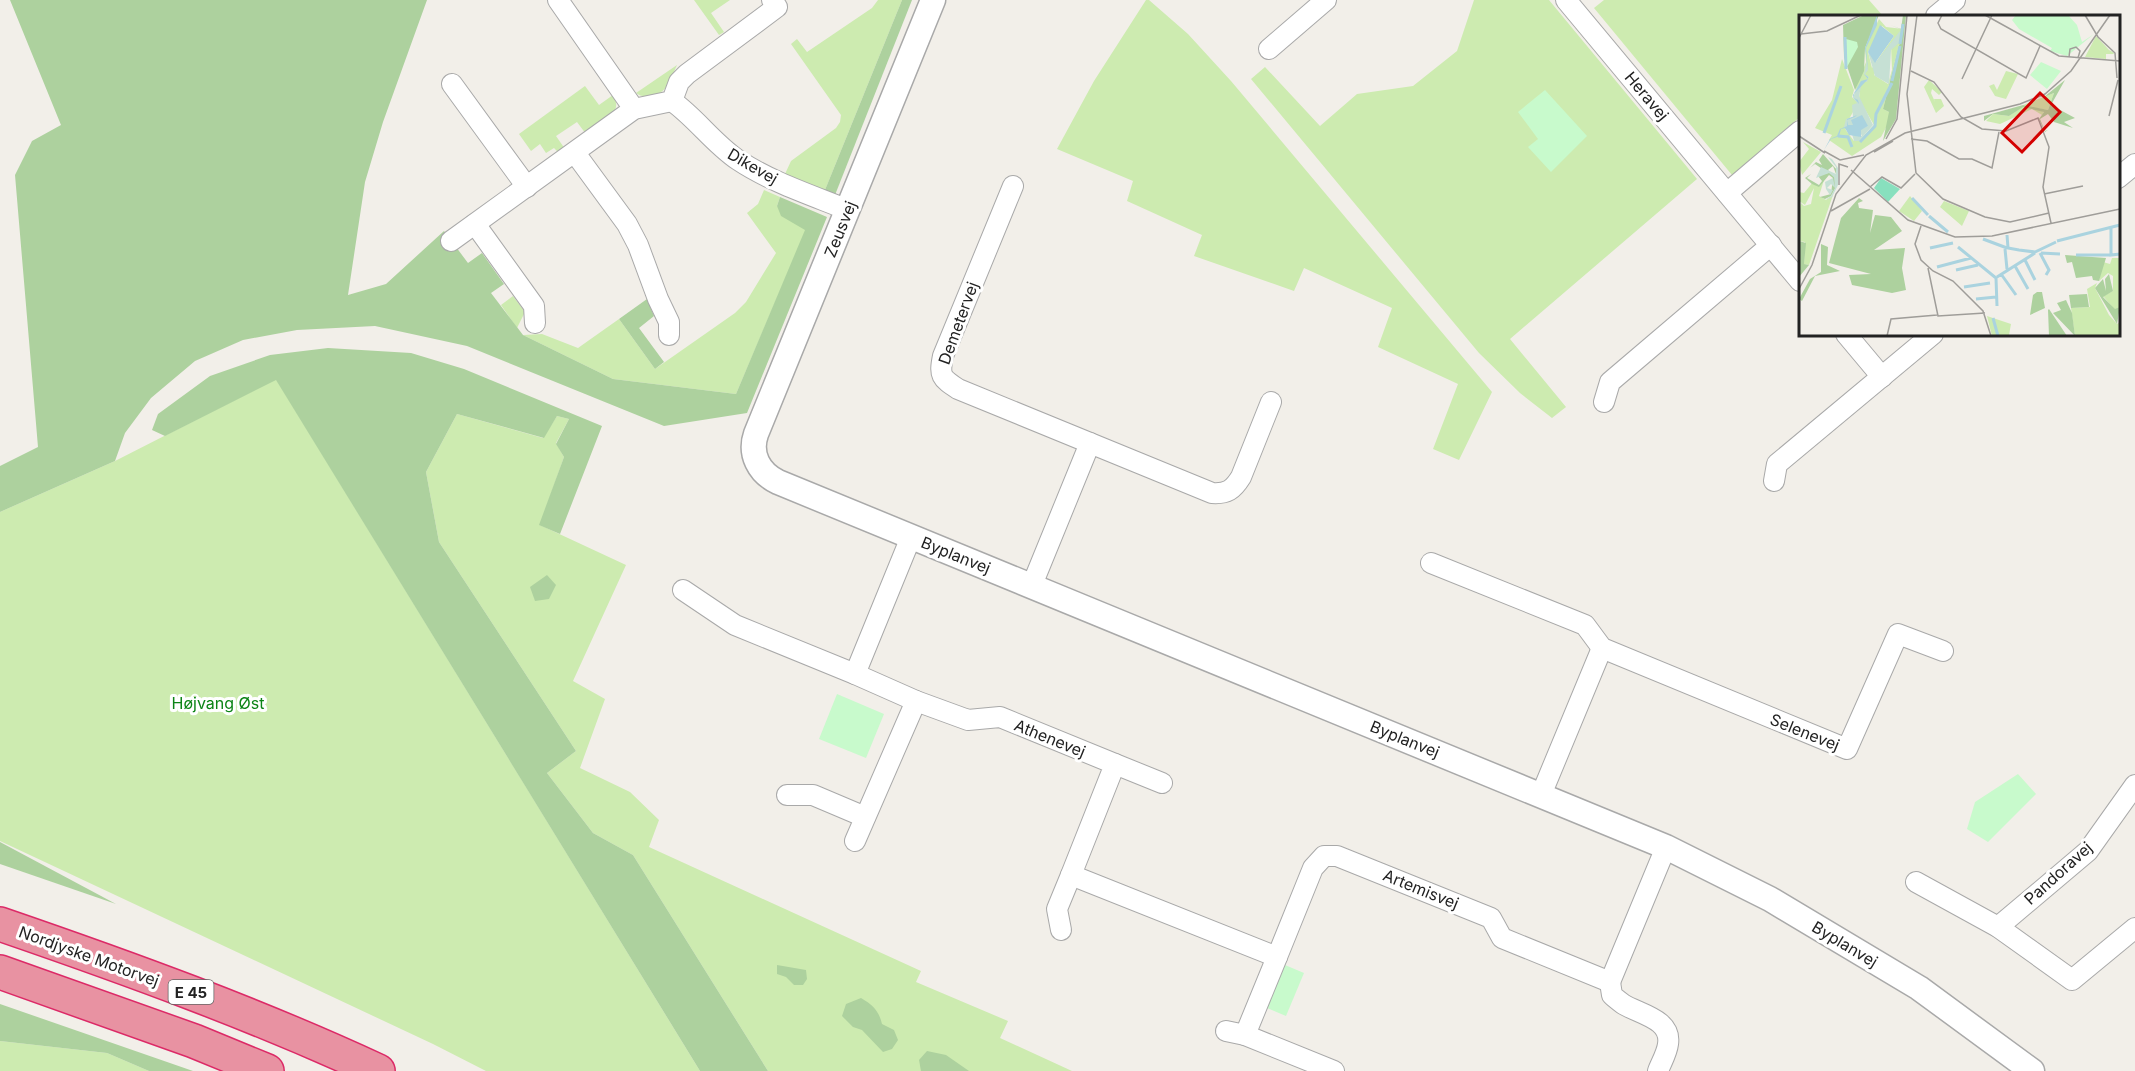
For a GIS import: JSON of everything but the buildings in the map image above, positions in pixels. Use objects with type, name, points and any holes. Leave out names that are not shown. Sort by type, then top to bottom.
[{"type":"highway","name":"Nordjyske Motorvej","points":[[0,924],[111,962],[228,1007],[378,1071]]},
{"type":"highway","points":[[0,972],[194,1041],[267,1071]]},
{"type":"street","points":[[558,0],[634,109]]},
{"type":"street","points":[[451,241],[634,109],[672,101],[679,82],[687,74],[777,7],[772,0]]},
{"type":"street","name":"Zeusvej","points":[[755,458],[753,449],[756,434],[933,0]]},
{"type":"street","points":[[1269,49],[1326,0]]},
{"type":"street","name":"Heravej","points":[[1566,0],[1799,280]]},
{"type":"street","points":[[1937,15],[1955,0]]},
{"type":"street","points":[[452,84],[526,187]]},
{"type":"street","name":"Dikevej","points":[[672,101],[687,111],[717,143],[736,159],[763,175],[848,210]]},
{"type":"street","points":[[1727,193],[1799,132]]},
{"type":"street","points":[[575,153],[627,224],[638,245],[669,322],[669,335]]},
{"type":"street","points":[[2120,176],[2135,164]]},
{"type":"street","name":"Demetervej","points":[[1012,186],[943,356],[940,370],[945,381],[958,389],[1212,493],[1224,494],[1235,488],[1241,477],[1271,402]]},
{"type":"street","points":[[475,224],[534,306],[535,323]]},
{"type":"street","points":[[1604,402],[1610,382],[1771,245]]},
{"type":"street","points":[[1847,336],[1882,377]]},
{"type":"street","points":[[1774,482],[1777,464],[1931,336]]},
{"type":"street","points":[[1032,585],[1090,443]]},
{"type":"street","name":"Byplanvej","points":[[755,458],[770,478],[1666,847],[1770,899],[1918,988],[2032,1071]]},
{"type":"street","points":[[855,674],[911,537]]},
{"type":"street","name":"Selenevej","points":[[1431,563],[1585,625],[1602,648],[1847,749],[1898,634],[1943,651]]},
{"type":"street","name":"Athenevej","points":[[683,590],[735,625],[916,701],[968,720],[1000,717],[1162,783]]},
{"type":"street","points":[[1541,795],[1602,648]]},
{"type":"street","points":[[855,841],[916,701]]},
{"type":"street","points":[[1061,930],[1057,909],[1115,764]]},
{"type":"street","name":"Pandoravej","points":[[1998,927],[2088,851],[2135,785]]},
{"type":"street","points":[[787,795],[813,795],[866,817]]},
{"type":"street","points":[[1658,1071],[1668,1044],[1668,1034],[1662,1024],[1622,1003],[1612,994],[1610,982],[1666,847]]},
{"type":"street","name":"Artemisvej","points":[[1334,1071],[1236,1033],[1277,957],[1313,868],[1324,856],[1337,856],[1491,918],[1502,938],[1610,982]]},
{"type":"street","points":[[1071,874],[1277,957]]},
{"type":"street","points":[[1916,882],[1998,927],[2072,980],[2135,928]]},
{"type":"green space","points":[[10,0],[427,0],[383,122],[365,182],[348,295],[386,284],[444,231],[468,263],[482,253],[504,284],[491,293],[523,335],[613,379],[736,394],[805,230],[781,216],[777,206],[780,197],[827,217],[747,413],[664,426],[467,346],[375,326],[297,330],[243,340],[195,361],[151,398],[125,433],[115,461],[0,512],[0,466],[38,447],[15,175],[32,141],[61,125]]},
{"type":"green space","points":[[694,0],[730,0],[711,13],[724,32],[719,35]]},
{"type":"green space","points":[[878,0],[902,0],[825,190],[785,174],[791,161],[836,128],[841,115],[791,44],[797,39],[807,52],[872,8]]},
{"type":"green space","points":[[902,0],[912,0],[835,195],[825,190]]},
{"type":"green space","points":[[1146,0],[1149,0],[1188,34],[1231,81],[1492,392],[1459,460],[1433,449],[1458,384],[1378,347],[1392,308],[1304,268],[1294,291],[1194,256],[1202,235],[1127,201],[1133,181],[1057,149],[1094,81]]},
{"type":"green space","points":[[1474,0],[1549,0],[1697,179],[1510,339],[1566,407],[1552,418],[1520,393],[1479,353],[1251,79],[1265,67],[1320,126],[1357,94],[1413,86],[1457,51]]},
{"type":"green space","points":[[1604,0],[1869,0],[1882,15],[1799,15],[1799,118],[1732,175],[1594,8]]},
{"type":"green space","points":[[677,65],[668,85],[661,93],[641,96],[636,93]]},
{"type":"green space","points":[[585,86],[599,105],[613,95],[616,108],[609,118],[586,134],[577,122],[556,136],[565,149],[559,153],[554,148],[546,153],[540,144],[531,151],[519,134]]},
{"type":"green space","points":[[1545,90],[1587,136],[1551,172],[1528,147],[1538,139],[1518,112]]},
{"type":"green space","points":[[764,190],[780,197],[777,206],[806,230],[736,394],[613,379],[523,335],[542,334],[578,348],[619,319],[655,369],[735,313],[746,302],[776,253],[747,213],[758,204]]},
{"type":"green space","points":[[513,296],[525,312],[517,328],[501,305]]},
{"type":"green space","points":[[647,299],[654,316],[639,328],[664,362],[655,369],[619,319]]},
{"type":"green space","points":[[328,348],[411,353],[464,369],[602,426],[560,534],[539,525],[564,457],[556,444],[569,419],[557,416],[544,438],[457,414],[426,472],[439,542],[576,751],[547,773],[593,833],[633,855],[768,1071],[700,1071],[276,380],[165,436],[152,430],[158,414],[210,376],[270,355]]},
{"type":"green space","name":"Højvang Øst","points":[[276,379],[700,1071],[486,1071],[0,841],[0,512],[115,461]]},
{"type":"green space","points":[[457,414],[543,438],[557,416],[569,419],[556,443],[564,457],[540,525],[626,565],[573,681],[605,699],[580,768],[630,792],[659,820],[649,847],[921,971],[916,982],[1008,1021],[1000,1038],[1072,1071],[768,1071],[633,855],[593,833],[547,773],[576,751],[439,542],[426,472]]},
{"type":"green space","points":[[547,575],[556,585],[549,599],[535,601],[530,587]]},
{"type":"green space","points":[[837,694],[884,714],[866,758],[819,739]]},
{"type":"green space","points":[[2018,774],[2036,794],[1988,842],[1967,829],[1975,802]]},
{"type":"green space","points":[[0,842],[116,904],[0,864]]},
{"type":"green space","points":[[777,965],[806,970],[807,979],[803,985],[794,985],[786,977],[777,974]]},
{"type":"green space","points":[[1285,965],[1304,973],[1286,1016],[1267,1008]]},
{"type":"green space","points":[[861,998],[875,1009],[882,1024],[894,1030],[898,1040],[892,1049],[883,1052],[862,1030],[853,1027],[842,1016],[846,1004]]},
{"type":"green space","points":[[0,1004],[193,1071],[149,1071],[107,1053],[0,1041]]},
{"type":"green space","points":[[0,1041],[107,1053],[149,1071],[0,1071]]},
{"type":"green space","points":[[927,1051],[946,1055],[969,1071],[921,1071],[919,1060]]}]
